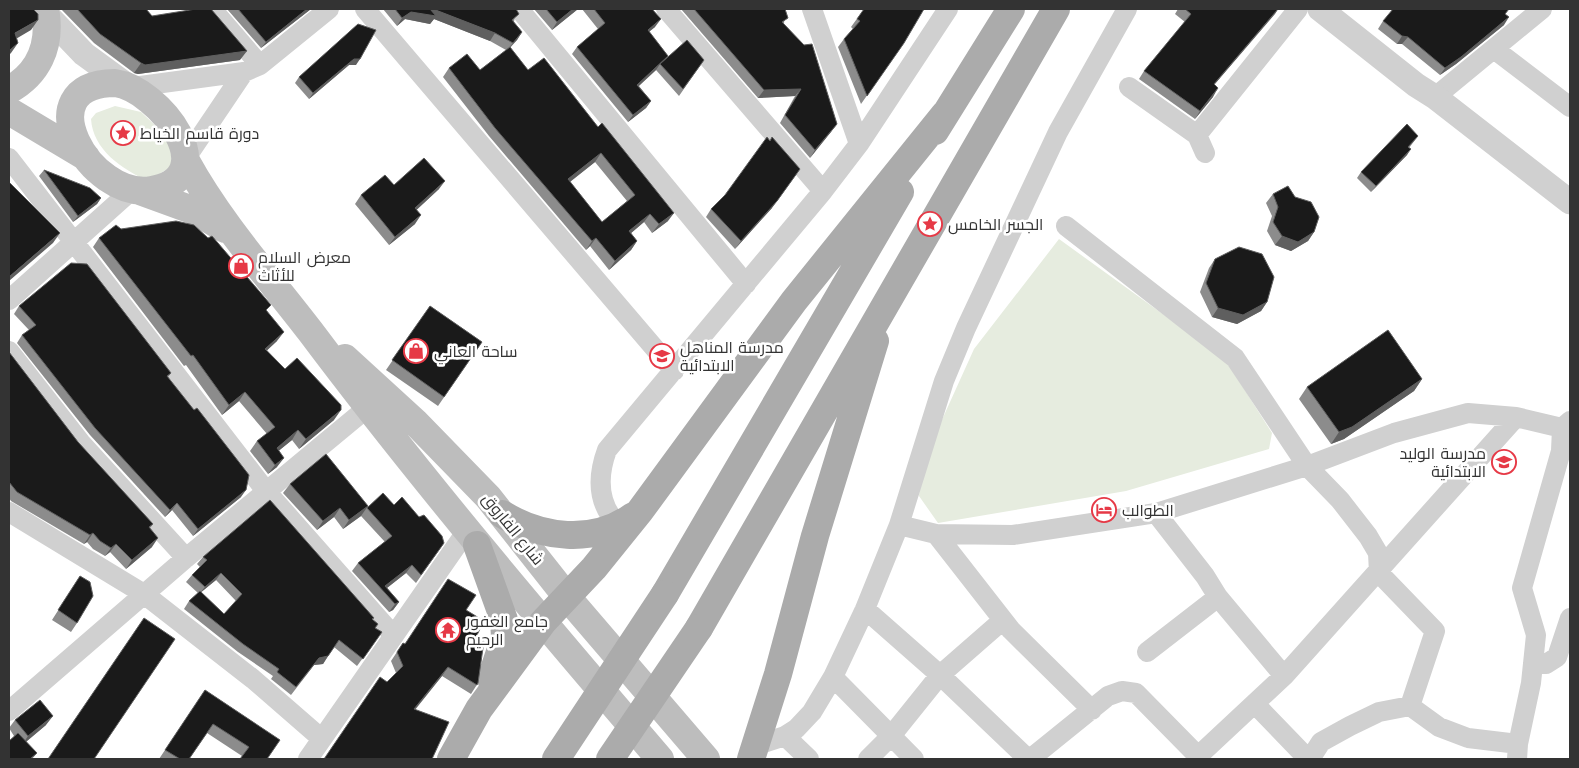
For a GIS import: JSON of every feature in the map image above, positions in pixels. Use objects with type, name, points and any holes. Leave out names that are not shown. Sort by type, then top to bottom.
[{"type":"main road","points":[[556,759],[665,594],[944,115],[1011,9]]},
{"type":"main road","points":[[610,759],[699,628],[884,304],[1056,9]]},
{"type":"main road","points":[[9,90],[20,83],[38,64],[46,40],[43,12]]},
{"type":"main road","name":"شارع الفاروق","points":[[231,232],[195,212],[135,190],[104,175],[86,157],[77,144],[71,126],[72,103],[91,86],[106,83],[129,86],[158,107],[180,137],[186,159],[205,195],[231,232],[300,318],[367,408],[472,538],[660,759]]},
{"type":"main road","points":[[9,111],[86,157]]},
{"type":"main road","points":[[451,759],[479,709],[543,622],[594,568],[629,518],[794,302],[944,115]]},
{"type":"main road","points":[[135,190],[151,190],[172,182],[182,170],[186,159]]},
{"type":"main road","points":[[748,755],[778,674],[815,536],[866,371],[884,304]]},
{"type":"main road","name":"شارع الفاروق","points":[[300,318],[415,422],[468,476],[502,514],[567,597],[706,759]]},
{"type":"main road","points":[[502,514],[517,523],[550,534],[584,534],[629,518]]},
{"type":"main road","points":[[472,538],[500,606],[505,637],[479,709]]},
{"type":"street","points":[[212,9],[252,69]]},
{"type":"street","points":[[186,159],[252,69],[329,9]]},
{"type":"street","points":[[365,9],[674,371]]},
{"type":"street","points":[[519,9],[746,284]]},
{"type":"street","points":[[666,9],[823,191]]},
{"type":"street","points":[[812,9],[858,144]]},
{"type":"street","points":[[629,518],[608,514],[602,499],[599,482],[601,466],[607,450],[823,191],[858,144],[948,9]]},
{"type":"street","points":[[748,755],[785,736],[805,721],[833,677],[865,609],[899,525],[941,390],[966,328],[1058,132],[1127,9]]},
{"type":"street","points":[[1129,86],[1201,144],[1298,9]]},
{"type":"street","points":[[1320,9],[1570,202]]},
{"type":"street","points":[[1435,97],[1542,9]]},
{"type":"street","name":"شارع الفاروق","points":[[43,12],[84,54],[129,86]]},
{"type":"street","points":[[1494,49],[1570,107]]},
{"type":"street","points":[[129,86],[252,69]]},
{"type":"street","points":[[9,158],[266,491],[394,636]]},
{"type":"street","points":[[9,300],[135,190]]},
{"type":"street","points":[[1066,226],[1235,358],[1308,466],[1340,500],[1368,536],[1378,553],[1379,573],[1435,631],[1410,706]]},
{"type":"street","points":[[9,351],[81,443],[186,558]]},
{"type":"street","points":[[9,711],[186,558],[367,408]]},
{"type":"street","points":[[899,525],[936,534],[1013,535],[1156,513],[1308,466],[1394,433],[1468,413],[1516,417],[1566,425],[1522,588],[1536,635],[1531,683],[1517,752],[1468,738],[1440,727],[1410,706],[1379,712],[1350,726],[1321,742],[1306,759],[1255,704]]},
{"type":"street","points":[[865,609],[940,675],[1029,759],[1108,696],[1122,690],[1136,693],[1196,758],[1284,676],[1379,573],[1516,417]]},
{"type":"street","points":[[9,512],[144,594],[253,679],[322,739]]},
{"type":"street","points":[[1156,513],[1205,576],[1218,597],[1284,676]]},
{"type":"street","points":[[936,534],[1003,620],[1092,710]]},
{"type":"street","points":[[308,759],[394,636],[472,538]]},
{"type":"street","points":[[1147,652],[1218,597]]},
{"type":"street","points":[[1534,663],[1546,664],[1557,657],[1570,618]]},
{"type":"street","points":[[868,759],[891,736],[940,675],[1003,620]]},
{"type":"street","points":[[833,677],[914,759]]},
{"type":"street","points":[[785,736],[809,759]]},
{"type":"shaded area","points":[[115,106],[141,112],[159,129],[170,144],[172,166],[148,181],[128,171],[110,157],[97,140],[91,119],[96,113]]},
{"type":"shaded area","points":[[1059,239],[1225,359],[1272,433],[1269,449],[1126,491],[938,523],[919,496],[921,474],[931,444],[974,349]]},
{"type":"building","points":[[9,9],[33,9],[38,14],[38,20],[15,33],[18,43],[9,51]]},
{"type":"building","points":[[77,9],[146,9],[152,16],[196,9],[211,9],[247,51],[145,65],[100,34]]},
{"type":"building","points":[[238,9],[307,9],[266,42]]},
{"type":"building","points":[[395,9],[430,9],[436,16],[411,12],[402,18]]},
{"type":"building","points":[[433,9],[516,9],[519,14],[512,20],[522,32],[513,43],[495,33]]},
{"type":"building","points":[[546,9],[573,9],[557,22]]},
{"type":"building","points":[[594,9],[652,9],[661,19],[648,30],[668,56],[637,85],[651,101],[633,115],[577,47],[605,23]]},
{"type":"building","points":[[694,9],[785,9],[788,18],[782,22],[804,45],[812,44],[837,124],[815,150],[785,115],[801,89],[764,90]]},
{"type":"building","points":[[864,9],[924,9],[904,43],[867,96],[844,39],[860,21],[857,19]]},
{"type":"building","points":[[1185,9],[1278,9],[1214,84],[1218,88],[1200,111],[1144,71],[1191,14]]},
{"type":"building","points":[[1393,9],[1509,9],[1505,14],[1509,17],[1445,68],[1408,37],[1402,36],[1383,21]]},
{"type":"building","points":[[358,24],[376,30],[360,59],[354,59],[313,93],[299,77]]},
{"type":"building","points":[[687,40],[704,60],[683,89],[660,64]]},
{"type":"building","points":[[510,47],[528,70],[544,58],[598,127],[602,123],[674,213],[659,224],[650,214],[629,231],[637,241],[615,261],[596,238],[592,241],[495,128],[449,68],[467,54],[480,70]],"holes":[[[601,153],[635,195],[602,222],[568,179]]]},
{"type":"building","points":[[1407,124],[1418,136],[1408,147],[1411,149],[1376,186],[1361,172]]},
{"type":"building","points":[[767,137],[770,141],[772,137],[800,169],[777,201],[741,241],[711,209],[725,195]]},
{"type":"building","points":[[424,158],[445,181],[415,208],[421,215],[395,237],[361,195],[385,175],[394,185]]},
{"type":"building","points":[[44,170],[90,188],[101,198],[78,216]]},
{"type":"building","points":[[9,182],[60,233],[9,277]]},
{"type":"building","points":[[1288,186],[1295,197],[1311,202],[1319,217],[1314,232],[1298,242],[1282,236],[1273,222],[1278,207],[1273,194]]},
{"type":"building","points":[[176,221],[194,225],[208,238],[212,236],[271,305],[266,310],[284,332],[265,349],[285,369],[297,358],[341,405],[341,410],[306,439],[298,430],[277,448],[284,458],[275,465],[257,441],[275,427],[245,392],[229,405],[193,355],[191,356],[99,238],[116,225],[121,229]]},
{"type":"building","points":[[1239,247],[1262,254],[1274,277],[1267,302],[1243,315],[1218,308],[1206,283],[1215,259]]},
{"type":"building","points":[[71,263],[87,264],[171,373],[167,376],[194,410],[197,408],[249,475],[246,490],[198,529],[177,503],[170,510],[95,428],[22,335],[36,325],[19,306]]},
{"type":"building","points":[[430,306],[482,342],[444,397],[392,360]]},
{"type":"building","points":[[1388,330],[1422,379],[1352,427],[1339,432],[1307,387]]},
{"type":"building","points":[[9,352],[78,442],[153,524],[149,527],[158,538],[132,560],[116,544],[111,548],[100,541],[93,533],[90,535],[17,492],[9,482]]},
{"type":"building","points":[[326,454],[368,506],[349,520],[340,508],[323,521],[290,484]]},
{"type":"building","points":[[383,493],[394,505],[402,497],[419,517],[424,515],[442,536],[444,543],[421,575],[412,565],[385,586],[399,602],[395,604],[358,563],[392,536],[367,508]]},
{"type":"building","points":[[270,500],[374,618],[372,619],[378,624],[375,628],[382,632],[363,659],[339,640],[328,656],[319,658],[296,687],[277,672],[279,669],[243,644],[189,601],[200,591],[224,614],[242,594],[221,573],[205,587],[192,575],[207,560],[203,557]]},
{"type":"building","points":[[80,576],[90,582],[93,596],[77,623],[58,610]]},
{"type":"building","points":[[448,579],[476,595],[466,610],[484,621],[476,637],[484,641],[477,685],[448,667],[414,709],[449,722],[432,759],[324,759],[380,677],[387,682],[403,666],[397,652],[403,643],[405,644]]},
{"type":"building","points":[[144,618],[175,639],[94,759],[48,759]]},
{"type":"building","points":[[205,690],[280,740],[267,759],[240,759],[249,747],[213,724],[189,759],[180,759],[165,750]]},
{"type":"building","points":[[40,700],[53,716],[28,736],[15,720]]},
{"type":"building","points":[[18,733],[37,753],[30,759],[9,759],[9,741]]},
{"type":"place","name":"دورة قاسم الخياط","points":[[123,133]]},
{"type":"place","name":"الجسر الخامس","points":[[930,224]]},
{"type":"place","name":"معرض السلام للأثاث","points":[[241,266]]},
{"type":"place","name":"ساحة العاني","points":[[416,351]]},
{"type":"place","name":"مدرسة المناهل الابتدائية","points":[[662,356]]},
{"type":"place","name":"مدرسة الوليد الابتدائية","points":[[1504,462]]},
{"type":"place","name":"الطوالب","points":[[1104,510]]},
{"type":"place","name":"جامع الغفور الرحيم","points":[[448,630]]}]
